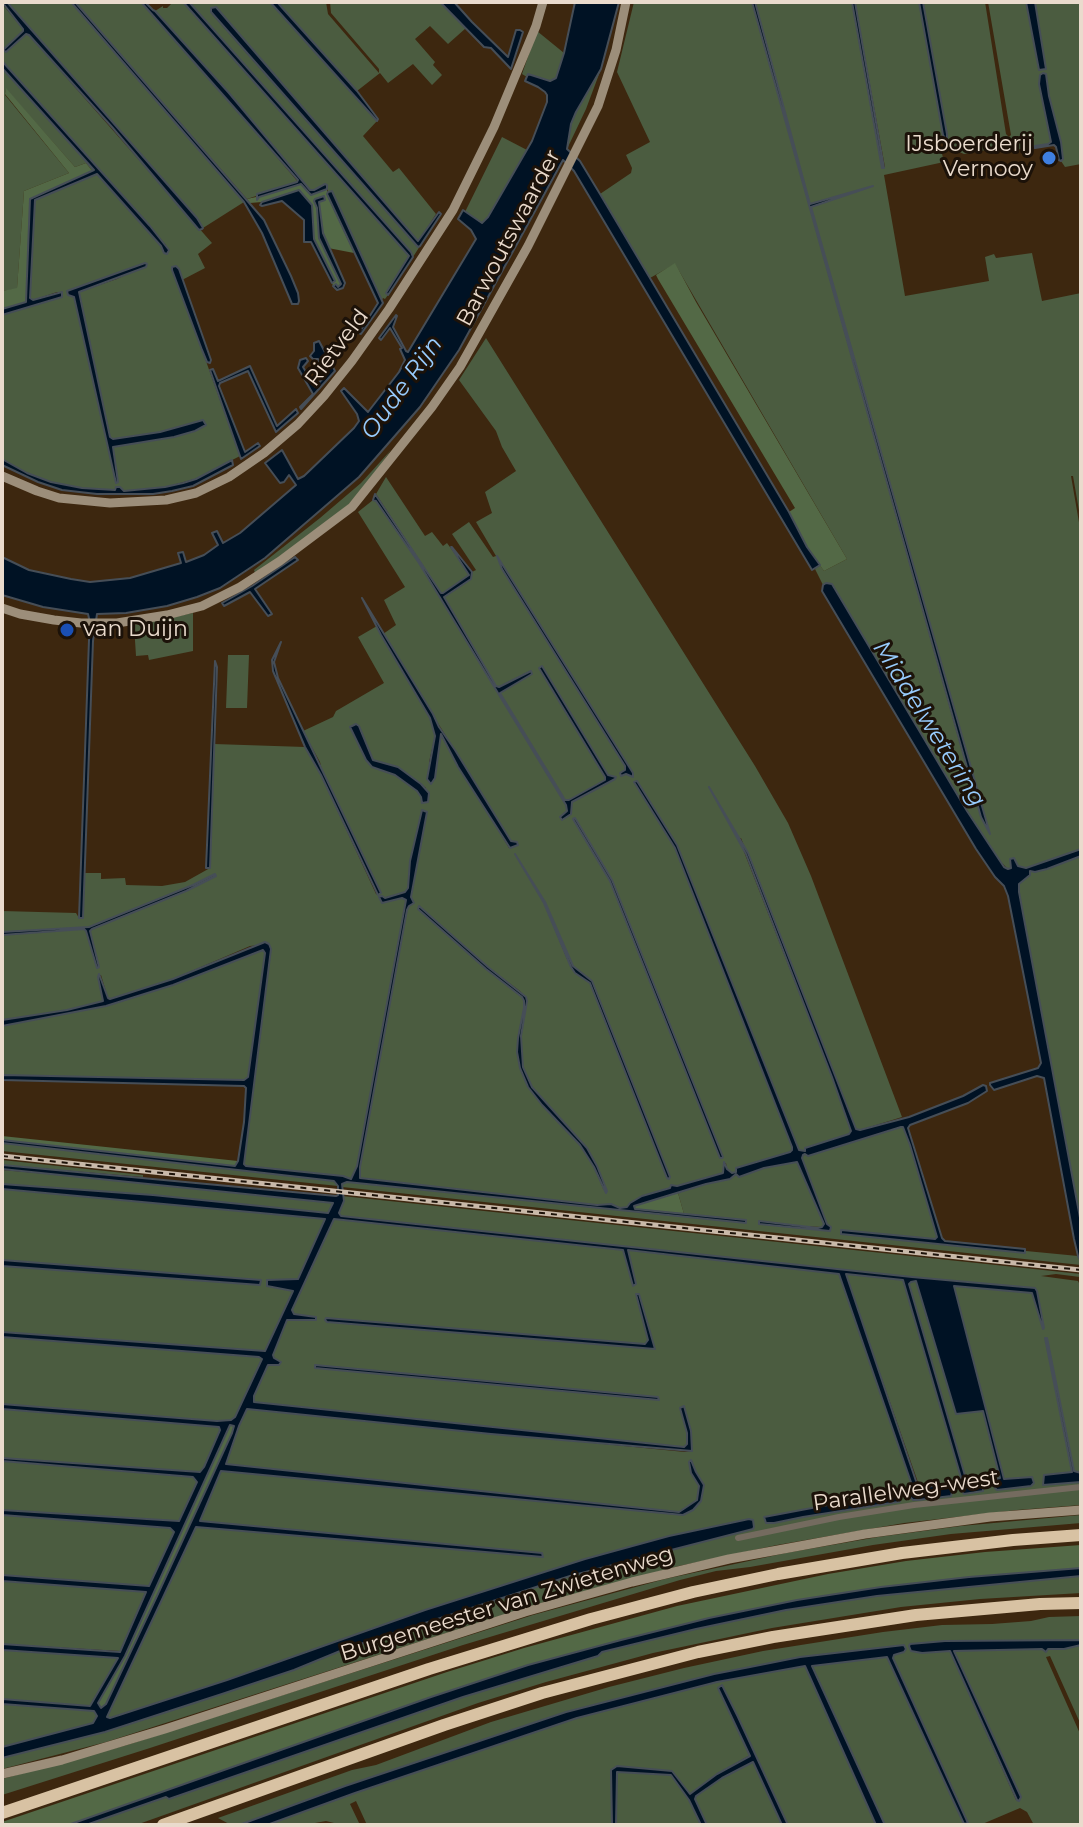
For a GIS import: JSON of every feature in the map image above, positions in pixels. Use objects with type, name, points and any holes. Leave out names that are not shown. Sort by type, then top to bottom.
[{"type":"highway","points":[[2,1813],[429,1669],[591,1619],[693,1592],[902,1553],[1081,1535]]},
{"type":"highway","points":[[163,1825],[542,1693],[698,1652],[916,1615],[1081,1603]]},
{"type":"main road","name":"Rietveld","points":[[2,476],[59,498],[110,503],[166,500],[196,493],[229,477],[298,424],[352,361],[453,210],[494,127],[543,2]]},
{"type":"main road","name":"Barwoutswaarder","points":[[2,608],[47,619],[117,623],[202,606],[280,561],[352,507],[460,367],[528,246],[598,106],[616,50],[626,2]]},
{"type":"main road","name":"Burgemeester van Zwietenweg","points":[[2,1774],[62,1760],[165,1729],[525,1612],[632,1582],[729,1559],[865,1534],[990,1517],[1081,1510]]},
{"type":"street","name":"Parallelweg-west","points":[[738,1538],[914,1505],[1081,1487]]},
{"type":"green space","points":[[7,2],[71,2],[244,202],[203,228]]},
{"type":"green space","points":[[75,2],[141,2],[298,182],[247,199]]},
{"type":"green space","points":[[173,2],[183,2],[217,38],[409,256],[385,299],[382,300],[332,192],[328,192],[323,185],[310,190],[155,11],[163,6],[167,8]]},
{"type":"green space","points":[[189,2],[270,2],[377,121],[363,136],[393,172],[399,168],[436,214],[418,242],[216,7],[211,8],[211,13],[420,246],[413,257]]},
{"type":"green space","points":[[277,2],[326,2],[328,14],[379,73],[379,69],[331,13],[330,2],[440,2],[466,28],[448,44],[430,26],[415,39],[442,75],[432,85],[413,64],[388,83],[380,73],[357,91]]},
{"type":"green space","points":[[634,2],[752,2],[956,730],[981,817],[987,826],[811,207],[873,186],[810,204],[755,2],[852,2],[883,168],[855,2],[919,2],[943,135],[938,137],[944,162],[884,175],[905,296],[989,281],[985,257],[1032,253],[1042,301],[1081,293],[1081,522],[1071,476],[1081,534],[1081,849],[1026,868],[1018,866],[1008,869],[996,857],[832,584],[823,585],[815,569],[820,565],[824,571],[847,559],[675,264],[650,278],[600,194],[631,173],[626,155],[650,142],[617,72]]},
{"type":"green space","points":[[923,2],[985,2],[1006,134],[1009,137],[988,2],[1026,2],[1039,70],[1046,69],[1035,2],[1081,2],[1081,164],[1065,167],[1061,161],[1061,142],[1046,75],[1042,98],[1051,135],[1049,144],[1015,150],[1013,145],[964,154],[947,141]]},
{"type":"green space","points":[[2,4],[23,29],[4,51],[26,34],[29,35],[212,243],[198,254],[205,268],[182,280],[177,266],[202,350],[240,456],[195,479],[165,487],[124,491],[119,487],[115,490],[81,488],[51,482],[27,474],[2,459],[2,315],[62,297],[62,292],[57,292],[33,300],[30,298],[35,200],[97,174],[162,246],[164,253],[166,245],[2,61]],"holes":[[[147,264],[117,279],[79,292],[110,437],[160,432],[203,420],[195,431],[112,447],[117,483],[74,297],[67,291]]]},
{"type":"green space","points":[[537,31],[564,53],[556,78],[550,81],[522,74]]},
{"type":"green space","points":[[2,68],[94,170],[86,163],[75,167],[6,89],[5,95],[69,173],[24,191],[17,289],[2,291]]},
{"type":"green space","points":[[601,69],[586,109],[567,149],[576,112]]},
{"type":"green space","points":[[6,88],[75,167],[86,163],[93,172],[30,199],[26,302],[2,309],[2,291],[17,288],[24,191],[69,173],[5,94]]},
{"type":"green space","points":[[502,137],[527,150],[482,223],[465,212]]},
{"type":"green space","points":[[301,184],[314,194],[327,189],[354,253],[328,248],[319,202],[314,201],[319,238],[341,284],[338,287],[333,286],[334,281],[314,239],[312,205],[300,191],[262,202],[250,203],[247,199],[256,199]]},
{"type":"green space","points":[[675,263],[847,559],[824,571],[807,547],[789,512],[795,508],[656,275]]},
{"type":"green space","points":[[486,338],[755,766],[788,823],[811,876],[902,1117],[856,1129],[741,838],[851,1131],[805,1151],[799,1150],[677,845],[637,781],[675,848],[792,1147],[790,1152],[736,1168],[736,1172],[732,1173],[723,1163],[723,1173],[642,1196],[619,1209],[611,1204],[597,1205],[360,1178],[407,910],[414,902],[411,897],[422,810],[410,861],[408,888],[405,892],[383,898],[382,903],[406,900],[357,1166],[351,1179],[243,1164],[271,949],[269,944],[250,946],[173,979],[110,999],[101,975],[98,977],[103,1001],[2,1020],[2,935],[84,929],[98,967],[92,929],[216,876],[89,927],[2,932],[2,911],[76,913],[83,918],[85,873],[101,873],[101,879],[125,878],[126,885],[162,886],[185,882],[210,868],[214,744],[305,747],[376,894],[381,893],[303,731],[333,717],[336,711],[384,683],[358,637],[377,626],[430,718],[435,736],[429,762],[435,778],[440,734],[509,848],[512,843],[383,634],[396,625],[384,600],[405,587],[358,512],[373,500],[419,563],[566,805],[568,811],[560,817],[572,810],[572,802],[615,779],[608,775],[542,667],[558,700],[605,777],[605,780],[565,800],[500,693],[530,671],[496,686],[444,597],[471,579],[472,572],[476,570],[452,534],[469,522],[493,557],[496,556],[476,522],[492,513],[485,492],[516,471],[496,431],[459,380]],"holes":[[[500,561],[634,775],[632,777],[621,773],[625,766],[502,569]],[[356,724],[373,760],[398,767],[426,788],[421,797],[395,775],[372,767]],[[574,818],[612,880],[722,1158],[610,881]],[[515,854],[545,902],[573,966],[592,981],[669,1179],[590,983],[575,973],[544,903]],[[418,907],[520,991],[527,1001],[521,1036],[523,1067],[532,1087],[587,1148],[604,1191],[580,1145],[528,1087],[520,1068],[518,1038],[524,1008],[522,997]]]},
{"type":"green space","points":[[391,450],[348,505],[307,538],[255,573],[254,570],[361,483]]},
{"type":"green space","points":[[386,477],[425,536],[432,532],[443,546],[447,543],[469,577],[441,593],[376,494]]},
{"type":"green space","points":[[193,613],[193,651],[149,660],[148,655],[136,656],[134,625]]},
{"type":"green space","points":[[228,655],[249,655],[247,708],[226,708]]},
{"type":"green space","points":[[1081,856],[1081,1223],[1019,884],[1030,871],[1047,869]]},
{"type":"green space","points":[[263,950],[248,1077],[244,1080],[2,1075],[2,1026],[106,1006],[173,985]]},
{"type":"green space","points":[[903,1127],[936,1239],[841,1234],[1078,1256],[1081,1265],[342,1187],[347,1182],[746,1223],[746,1220],[684,1214],[678,1193],[730,1179],[737,1174],[797,1162],[824,1224],[822,1227],[759,1224],[829,1231],[831,1227],[827,1224],[803,1155]]},
{"type":"green space","points":[[2,1136],[238,1161],[235,1166],[2,1140]]},
{"type":"green space","points":[[2,1143],[334,1181],[338,1186],[2,1151]]},
{"type":"green space","points":[[2,1160],[143,1175],[143,1177],[2,1165]]},
{"type":"green space","points":[[2,1170],[333,1202],[328,1213],[153,1195],[2,1184]]},
{"type":"green space","points":[[2,1189],[326,1218],[298,1279],[267,1286],[293,1290],[265,1351],[2,1332],[2,1266],[259,1285],[261,1280],[2,1260]]},
{"type":"green space","points":[[678,1193],[684,1214],[634,1209],[634,1206]]},
{"type":"green space","points":[[342,1196],[1081,1274],[1080,1277],[1041,1276],[1078,1281],[1081,1287],[1081,1473],[1074,1472],[1045,1338],[1072,1472],[1044,1485],[1081,1482],[1081,1505],[904,1523],[679,1566],[534,1605],[106,1742],[2,1769],[2,1758],[105,1732],[570,1576],[754,1527],[752,1519],[749,1519],[669,1536],[585,1559],[425,1610],[227,1680],[106,1717],[196,1527],[543,1557],[541,1553],[199,1521],[221,1471],[683,1515],[701,1501],[704,1485],[692,1461],[691,1473],[699,1486],[697,1501],[679,1512],[226,1464],[247,1409],[692,1451],[691,1431],[683,1406],[680,1409],[687,1433],[684,1447],[254,1402],[268,1365],[279,1365],[273,1355],[287,1320],[316,1317],[294,1314],[292,1310],[334,1219],[624,1250],[636,1284],[628,1250],[839,1274],[914,1488],[910,1493],[920,1488],[845,1273],[903,1280],[961,1486],[980,1480],[969,1482],[966,1479],[909,1284],[916,1281],[956,1413],[983,1410],[1000,1478],[997,1490],[1034,1483],[1031,1477],[1004,1479],[954,1285],[1032,1293],[1038,1297],[1035,1288],[341,1216]],"holes":[[[638,1294],[654,1349],[325,1320],[645,1344],[648,1340]],[[316,1365],[658,1397],[658,1400]],[[897,1492],[900,1501],[803,1517],[774,1523]]]},
{"type":"green space","points":[[2,1337],[262,1359],[231,1420],[2,1404]]},
{"type":"green space","points":[[2,1409],[220,1427],[220,1430],[200,1472],[2,1458]]},
{"type":"green space","points":[[230,1424],[235,1425],[232,1433],[106,1704],[101,1708],[97,1703],[125,1656]]},
{"type":"green space","points":[[2,1461],[193,1477],[197,1482],[179,1521],[2,1510]]},
{"type":"green space","points":[[2,1515],[170,1528],[174,1532],[149,1586],[2,1575]]},
{"type":"green space","points":[[1081,1515],[1081,1523],[951,1534],[873,1545],[716,1571],[680,1580],[463,1645],[2,1795],[2,1779],[127,1745],[533,1615],[665,1579],[878,1537]]},
{"type":"green space","points":[[1081,1545],[1081,1568],[881,1587],[797,1600],[621,1640],[528,1665],[431,1697],[68,1825],[2,1825],[2,1822],[447,1672],[677,1606],[906,1561]]},
{"type":"green space","points":[[1081,1576],[1081,1593],[901,1607],[772,1628],[653,1653],[478,1703],[136,1825],[86,1825],[463,1697],[598,1656],[602,1652],[786,1610],[877,1596]]},
{"type":"green space","points":[[2,1581],[146,1591],[120,1651],[2,1644]]},
{"type":"green space","points":[[1081,1616],[1081,1640],[911,1644],[950,1651],[1019,1801],[1020,1797],[954,1651],[1042,1649],[1046,1652],[1048,1649],[1081,1645],[1081,1725],[1050,1656],[1046,1657],[1081,1736],[1081,1825],[1034,1825],[1027,1812],[1020,1808],[980,1825],[885,1825],[812,1665],[889,1658],[965,1824],[968,1822],[893,1658],[906,1649],[904,1645],[800,1657],[714,1674],[566,1712],[239,1825],[231,1825],[218,1818],[352,1770],[376,1765],[491,1722],[684,1668],[763,1651],[883,1632]]},
{"type":"green space","points":[[2,1650],[119,1658],[90,1706],[2,1699]]},
{"type":"green space","points":[[806,1666],[876,1825],[788,1825],[721,1685],[718,1688],[750,1755],[717,1774],[690,1795],[672,1771],[611,1770],[612,1825],[367,1825],[356,1801],[350,1804],[360,1825],[326,1821],[304,1825],[267,1825],[577,1718],[717,1682]]},
{"type":"green space","points":[[2,1704],[94,1711],[97,1716],[93,1723],[2,1747]]},
{"type":"green space","points":[[754,1762],[782,1825],[707,1825],[696,1796]]},
{"type":"green space","points":[[617,1772],[671,1774],[701,1825],[616,1825]]},
{"type":"water","points":[[2,2],[7,2],[197,218],[202,229],[199,230],[29,35],[26,34],[6,52],[3,50],[23,29]]},
{"type":"water","points":[[71,2],[75,2],[264,220],[298,293],[298,304],[292,304],[262,233],[244,202]]},
{"type":"water","points":[[141,2],[155,11],[229,93],[310,190],[325,184],[327,189],[311,195],[301,184],[257,200],[257,194],[298,180]]},
{"type":"water","points":[[183,2],[189,2],[411,252],[413,257],[388,295],[386,293],[409,256]]},
{"type":"water","points":[[270,2],[277,2],[357,91],[377,121]]},
{"type":"water","points":[[440,2],[454,2],[508,57],[516,30],[523,32],[511,69],[491,48],[484,47]]},
{"type":"water","name":"Oude Rijn","points":[[575,2],[619,2],[601,69],[576,112],[567,149],[580,161],[820,565],[812,570],[574,171],[563,160],[459,350],[420,407],[359,477],[265,558],[220,588],[167,606],[97,614],[93,641],[83,918],[79,918],[91,627],[88,614],[43,607],[2,595],[2,557],[29,570],[71,579],[90,582],[130,578],[181,563],[178,553],[183,552],[186,562],[204,555],[218,545],[212,533],[217,531],[223,543],[240,533],[296,485],[289,475],[280,483],[265,463],[282,450],[298,479],[304,476],[359,421],[341,391],[344,388],[368,412],[399,372],[405,360],[390,328],[381,340],[379,338],[396,315],[393,327],[408,352],[476,239],[458,219],[463,210],[482,223],[488,217],[532,141],[547,95],[525,81],[528,74],[550,81],[556,78]]},
{"type":"water","points":[[752,2],[755,2],[810,204],[873,186],[811,207],[990,834],[981,817]]},
{"type":"water","points":[[852,2],[855,2],[884,168],[882,168]]},
{"type":"water","points":[[919,2],[923,2],[947,141],[943,135]]},
{"type":"water","points":[[1026,2],[1035,2],[1046,69],[1039,70]]},
{"type":"water","points":[[216,7],[418,241],[439,212],[441,214],[420,246],[211,12],[211,8]]},
{"type":"water","points":[[2,61],[169,250],[167,254],[164,253],[97,174],[35,200],[30,298],[33,300],[62,292],[62,297],[2,315],[2,309],[26,302],[30,199],[94,170],[2,68]]},
{"type":"water","points":[[1043,73],[1046,74],[1061,142],[1061,161],[1054,145],[1035,148],[1051,142],[1039,84]]},
{"type":"water","points":[[299,190],[312,205],[314,239],[335,281],[332,283],[311,242],[304,242],[304,220],[282,201],[260,205]]},
{"type":"water","points":[[332,191],[383,303],[361,334],[378,303],[327,194]]},
{"type":"water","points":[[324,196],[325,200],[319,202],[323,233],[345,283],[343,288],[337,290],[333,286],[341,284],[319,238],[314,201]]},
{"type":"water","points":[[145,263],[146,267],[79,292],[110,437],[160,432],[203,420],[206,425],[174,437],[113,447],[116,483],[74,297],[67,291]]},
{"type":"water","points":[[176,266],[210,363],[202,350],[172,270]]},
{"type":"water","points":[[319,341],[335,371],[301,409],[313,394],[298,368],[300,360],[306,358],[308,361],[303,367],[315,387],[326,375],[318,359],[310,356],[314,343]]},
{"type":"water","points":[[250,366],[277,426],[296,409],[298,413],[276,432],[248,371],[220,383],[245,452],[258,443],[260,446],[241,459],[210,370],[213,369],[218,381]]},
{"type":"water","points":[[2,459],[51,482],[82,488],[115,490],[120,487],[124,491],[183,483],[232,460],[233,465],[193,486],[172,491],[97,494],[62,490],[38,482],[2,465]]},
{"type":"water","points":[[375,494],[441,593],[469,575],[451,547],[472,572],[471,579],[444,597],[496,686],[531,671],[532,674],[500,693],[565,800],[605,780],[605,777],[539,668],[542,666],[608,775],[616,777],[572,802],[571,814],[562,820],[560,817],[567,811],[566,805],[419,563],[373,500]]},
{"type":"water","points":[[497,556],[633,777],[626,774],[621,776],[625,766],[502,569]]},
{"type":"water","points":[[295,557],[298,560],[255,589],[272,614],[268,616],[250,592],[224,606],[222,603],[252,586]]},
{"type":"water","points":[[826,583],[832,584],[967,811],[1004,867],[1011,868],[1010,859],[1014,858],[1018,866],[1026,868],[1081,849],[1081,856],[1047,869],[1030,871],[1030,875],[1019,884],[1019,892],[1081,1223],[1081,1262],[1044,1078],[1037,1076],[994,1090],[990,1085],[1038,1068],[1041,1063],[1008,896],[976,849],[822,591]]},
{"type":"water","points":[[362,598],[511,841],[518,845],[510,848],[458,767],[441,734],[435,778],[431,784],[427,779],[435,736],[430,718]]},
{"type":"water","points":[[281,642],[274,662],[278,678],[381,893],[378,895],[305,747],[273,671],[272,660]]},
{"type":"water","points":[[215,661],[210,868],[206,868]]},
{"type":"water","points":[[356,724],[373,760],[398,767],[421,784],[429,793],[428,802],[422,803],[417,791],[395,775],[372,767],[350,727]]},
{"type":"water","points":[[637,781],[677,845],[799,1150],[805,1151],[805,1148],[851,1131],[746,854],[709,787],[748,853],[856,1129],[909,1117],[986,1086],[987,1091],[968,1103],[908,1128],[942,1238],[945,1241],[1025,1249],[1025,1253],[841,1234],[841,1230],[937,1237],[903,1127],[803,1155],[830,1231],[759,1224],[759,1221],[818,1228],[824,1224],[797,1162],[764,1168],[739,1177],[736,1174],[730,1179],[634,1206],[635,1209],[746,1220],[746,1223],[347,1182],[342,1184],[344,1201],[339,1213],[341,1216],[1035,1288],[1043,1329],[1032,1293],[954,1286],[1004,1479],[1032,1477],[1034,1483],[1031,1486],[995,1488],[994,1480],[1000,1478],[983,1411],[956,1414],[916,1281],[909,1284],[966,1479],[969,1482],[983,1481],[983,1491],[964,1494],[961,1490],[962,1481],[903,1280],[846,1274],[918,1487],[950,1485],[953,1489],[951,1496],[918,1500],[910,1497],[913,1488],[839,1274],[628,1250],[636,1284],[633,1286],[623,1250],[334,1219],[292,1310],[294,1314],[316,1317],[316,1320],[287,1320],[273,1355],[281,1362],[279,1365],[268,1365],[254,1402],[684,1447],[687,1433],[680,1408],[684,1406],[691,1431],[692,1451],[247,1409],[226,1464],[679,1512],[697,1500],[699,1486],[691,1473],[691,1460],[704,1485],[701,1501],[683,1515],[221,1471],[200,1521],[542,1553],[543,1557],[196,1527],[107,1717],[227,1680],[425,1610],[585,1559],[669,1536],[749,1519],[753,1520],[753,1529],[570,1576],[105,1732],[2,1758],[2,1747],[93,1723],[97,1716],[94,1711],[2,1704],[2,1699],[90,1706],[118,1658],[2,1650],[2,1644],[120,1652],[146,1592],[2,1581],[2,1575],[149,1586],[174,1532],[170,1528],[2,1515],[2,1510],[179,1521],[197,1482],[193,1477],[2,1461],[2,1458],[200,1472],[220,1430],[219,1427],[2,1409],[2,1404],[231,1420],[262,1359],[2,1337],[2,1332],[265,1351],[293,1291],[267,1286],[267,1280],[298,1279],[325,1219],[2,1189],[2,1184],[153,1195],[328,1213],[333,1203],[2,1169],[2,1165],[336,1196],[338,1186],[334,1181],[2,1143],[2,1140],[235,1166],[244,1122],[244,1086],[2,1080],[2,1075],[244,1080],[248,1077],[263,950],[173,985],[106,1006],[2,1026],[2,1020],[103,1001],[99,974],[110,999],[173,979],[265,942],[271,949],[244,1164],[351,1179],[357,1166],[406,900],[402,898],[382,903],[379,897],[405,892],[408,888],[410,861],[422,810],[427,812],[411,897],[414,903],[407,910],[360,1178],[597,1205],[611,1204],[620,1208],[671,1185],[723,1173],[724,1162],[732,1173],[736,1172],[736,1168],[790,1152],[792,1147],[675,848],[634,782]],"holes":[[[230,1425],[234,1426],[157,1596],[106,1704],[101,1708],[98,1703],[125,1656]]]},
{"type":"water","points":[[575,818],[612,880],[722,1158],[610,881]]},
{"type":"water","points":[[515,854],[545,902],[573,966],[592,981],[669,1179],[590,983],[571,967],[544,903]]},
{"type":"water","points":[[215,874],[186,891],[92,929],[97,968],[84,929],[2,935],[2,932],[89,927]]},
{"type":"water","points":[[419,906],[526,997],[521,1036],[523,1067],[532,1087],[587,1148],[606,1193],[580,1145],[528,1087],[517,1052],[524,1008],[522,997],[418,909]]},
{"type":"water","points":[[2,1260],[261,1280],[260,1285],[2,1266]]},
{"type":"water","points":[[636,1294],[639,1294],[655,1349],[325,1320],[645,1344],[648,1340]]},
{"type":"water","points":[[1045,1338],[1074,1471],[1081,1473],[1081,1482],[1043,1485],[1044,1475],[1072,1472]]},
{"type":"water","points":[[315,1365],[658,1397],[659,1400],[315,1368]]},
{"type":"water","points":[[897,1492],[898,1502],[774,1523],[766,1523],[764,1517]]},
{"type":"water","points":[[1081,1568],[1081,1576],[877,1596],[786,1610],[602,1652],[598,1656],[463,1697],[169,1799],[166,1797],[86,1825],[68,1825],[431,1697],[528,1665],[621,1640],[797,1600],[969,1577]]},
{"type":"water","points":[[1081,1640],[1081,1645],[1048,1649],[1046,1652],[1042,1649],[954,1651],[1021,1797],[1019,1801],[950,1651],[922,1653],[911,1651],[909,1646],[945,1641]]},
{"type":"water","points":[[904,1645],[904,1652],[893,1658],[968,1823],[964,1824],[887,1657],[812,1666],[885,1825],[876,1825],[805,1666],[717,1682],[577,1718],[267,1825],[239,1825],[566,1712],[714,1674],[800,1657]]},
{"type":"water","points":[[722,1685],[788,1825],[782,1825],[753,1762],[696,1796],[707,1825],[701,1825],[689,1800],[671,1775],[617,1772],[616,1825],[612,1825],[611,1770],[617,1766],[672,1771],[690,1794],[717,1774],[750,1756],[718,1688]]},
{"type":"railway","points":[[2,1156],[1081,1270]]},
{"type":"place","name":"IJsboerderij Vernooy","points":[[1049,158]]},
{"type":"place","name":"van Duijn","points":[[67,630]]},
{"type":"water label","name":"Middelwetering","points":[[929,724]]}]
